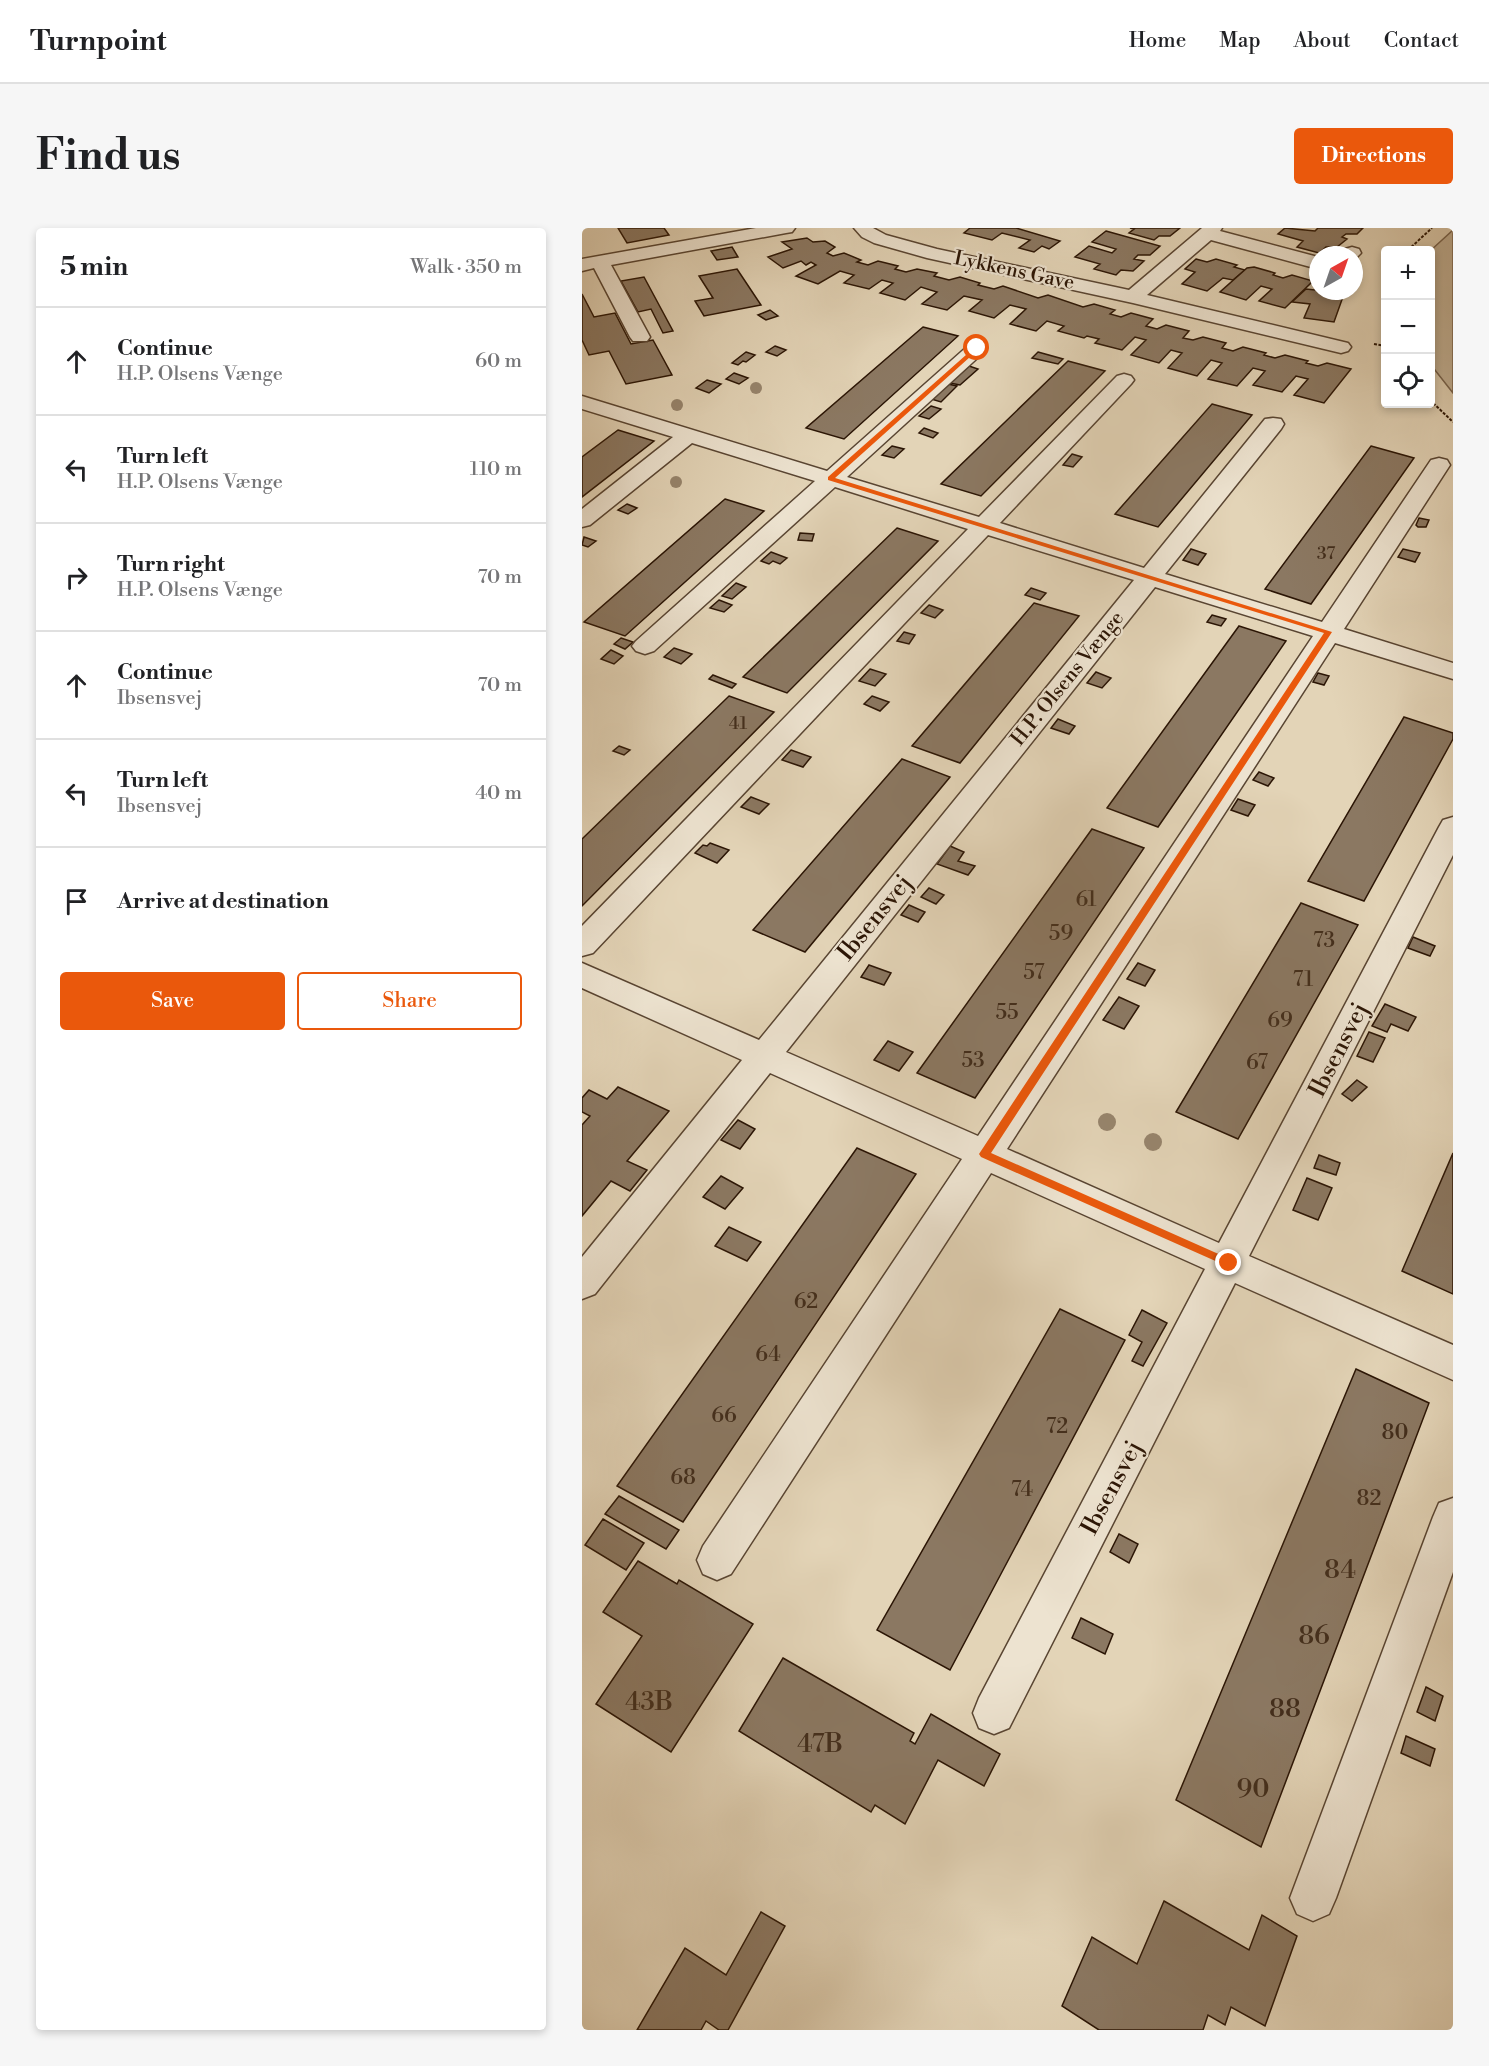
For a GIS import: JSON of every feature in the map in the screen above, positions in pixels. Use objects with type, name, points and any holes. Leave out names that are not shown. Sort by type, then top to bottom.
[{"type":"street","points":[[640,337],[591,264],[786,228]]},
{"type":"street","name":"Lykkens Gave","points":[[863,228],[880,239],[934,254],[1133,297],[1341,347]]},
{"type":"street","points":[[1133,297],[1210,230],[1309,260]]},
{"type":"street","points":[[645,646],[977,348]]},
{"type":"street","points":[[582,945],[1124,380]]},
{"type":"street","points":[[582,402],[1453,671]]},
{"type":"street","name":"H.P. Olsens Vænge","points":[[986,781],[1273,424]]},
{"type":"street","points":[[582,520],[689,435]]},
{"type":"street","points":[[717,1560],[1439,465]]},
{"type":"street","name":"Ibsensvej","points":[[582,1283],[986,781]]},
{"type":"street","name":"Ibsensvej","points":[[994,1713],[1453,827]]},
{"type":"street","points":[[582,975],[1453,1363]]},
{"type":"street","points":[[1313,1898],[1453,1517]]},
{"type":"path","points":[[1412,246],[1432,228]]},
{"type":"path","points":[[1435,404],[1453,422]]},
{"type":"shaded area","points":[[1453,230],[1453,393],[1435,370],[1435,246]]},
{"type":"building","points":[[618,228],[664,228],[669,235],[627,243]]},
{"type":"building","points":[[970,228],[1016,228],[1060,241],[1049,249],[1042,246],[1034,252],[1019,248],[1030,240],[1002,233],[992,240],[964,233]]},
{"type":"building","points":[[1130,228],[1180,228],[1170,236],[1159,236],[1154,240],[1129,233],[1134,229]]},
{"type":"building","points":[[1285,228],[1315,231],[1318,228],[1363,228],[1357,234],[1346,234],[1342,237],[1347,239],[1338,246],[1309,246],[1309,250],[1297,247],[1303,241],[1278,234]]},
{"type":"building","points":[[1106,231],[1160,246],[1150,255],[1138,255],[1134,259],[1144,261],[1133,271],[1121,270],[1116,275],[1094,269],[1100,264],[1075,257],[1089,246],[1112,253],[1116,249],[1092,242]]},
{"type":"building","points":[[807,238],[813,242],[825,241],[835,247],[827,253],[833,256],[844,253],[861,260],[857,262],[868,265],[878,261],[898,266],[895,269],[906,272],[917,269],[937,273],[934,276],[949,280],[960,277],[994,289],[1003,286],[1038,298],[1048,295],[1083,307],[1094,304],[1115,310],[1110,314],[1121,317],[1131,313],[1153,319],[1146,326],[1157,329],[1166,325],[1189,331],[1183,338],[1193,340],[1203,337],[1226,343],[1222,348],[1233,351],[1243,347],[1266,353],[1264,355],[1275,358],[1285,355],[1318,366],[1327,363],[1351,369],[1324,403],[1294,395],[1308,379],[1296,376],[1282,392],[1253,385],[1265,371],[1253,368],[1237,386],[1208,379],[1222,363],[1211,360],[1197,376],[1168,368],[1182,353],[1171,350],[1159,363],[1131,355],[1146,340],[1135,337],[1122,350],[1095,343],[1099,339],[1087,336],[1084,338],[1058,331],[1064,326],[1047,321],[1036,331],[1010,324],[1026,309],[1010,305],[994,318],[969,311],[982,300],[964,296],[947,310],[922,304],[937,292],[921,287],[905,300],[880,293],[893,283],[882,280],[869,289],[844,283],[854,275],[840,271],[818,284],[796,276],[816,265],[811,262],[806,265],[801,261],[783,268],[768,257],[792,249],[782,242]]},
{"type":"building","points":[[732,247],[738,257],[717,260],[711,251]]},
{"type":"building","points":[[1196,259],[1207,262],[1216,259],[1237,265],[1234,267],[1245,270],[1233,280],[1223,278],[1207,291],[1182,284],[1195,272],[1185,269]]},
{"type":"building","points":[[1254,267],[1275,273],[1273,275],[1283,278],[1292,275],[1309,280],[1309,285],[1285,308],[1259,301],[1272,289],[1261,286],[1246,300],[1220,292],[1247,268]]},
{"type":"building","points":[[737,269],[761,305],[704,316],[695,301],[713,298],[699,276]]},
{"type":"building","points":[[644,277],[673,331],[663,333],[651,309],[638,312],[621,281]]},
{"type":"building","points":[[1306,289],[1309,289],[1309,300],[1342,300],[1334,322],[1304,318],[1310,304],[1292,302]]},
{"type":"building","points":[[582,294],[594,317],[615,313],[631,344],[653,340],[672,375],[626,384],[609,351],[589,355],[582,340]]},
{"type":"building","points":[[770,310],[778,316],[766,320],[758,315]]},
{"type":"building","points":[[923,327],[958,336],[844,439],[806,428]]},
{"type":"building","points":[[775,346],[786,350],[777,356],[766,352]]},
{"type":"building","points":[[746,352],[755,355],[738,365],[732,363]]},
{"type":"building","points":[[1038,352],[1063,359],[1058,364],[1032,358]]},
{"type":"building","points":[[1068,361],[1105,371],[981,496],[941,484]]},
{"type":"building","points":[[969,366],[978,369],[960,385],[950,383]]},
{"type":"building","points":[[734,373],[748,378],[739,384],[726,379]]},
{"type":"building","points":[[707,380],[721,384],[709,393],[696,388]]},
{"type":"building","points":[[948,384],[957,386],[941,402],[931,399]]},
{"type":"building","points":[[1212,404],[1252,415],[1158,527],[1115,514]]},
{"type":"building","points":[[931,406],[941,409],[929,419],[919,416]]},
{"type":"building","points":[[924,428],[938,433],[933,438],[919,433]]},
{"type":"building","points":[[618,430],[654,441],[582,497],[582,457]]},
{"type":"building","points":[[892,446],[904,449],[894,458],[882,455]]},
{"type":"building","points":[[1371,446],[1414,458],[1311,604],[1265,589]]},
{"type":"building","points":[[1072,454],[1082,457],[1073,467],[1063,465]]},
{"type":"building","points":[[725,499],[764,511],[625,636],[584,622]]},
{"type":"building","points":[[627,504],[637,508],[628,514],[618,510]]},
{"type":"building","points":[[1419,518],[1429,520],[1426,527],[1416,525]]},
{"type":"building","points":[[897,528],[938,541],[787,693],[743,677]]},
{"type":"building","points":[[800,533],[814,534],[812,541],[798,540]]},
{"type":"building","points":[[584,537],[596,541],[588,547],[582,545]]},
{"type":"building","points":[[1191,549],[1206,554],[1198,565],[1183,560]]},
{"type":"building","points":[[1403,549],[1420,553],[1415,562],[1398,557]]},
{"type":"building","points":[[771,552],[787,558],[780,564],[773,561],[769,564],[761,561]]},
{"type":"building","points":[[736,583],[746,587],[732,599],[722,596]]},
{"type":"building","points":[[1031,588],[1046,593],[1040,600],[1025,595]]},
{"type":"building","points":[[719,600],[732,605],[724,612],[710,608]]},
{"type":"building","points":[[1034,603],[1079,616],[960,763],[912,746]]},
{"type":"building","points":[[929,605],[943,610],[935,618],[921,613]]},
{"type":"building","points":[[1212,615],[1226,619],[1221,626],[1207,622]]},
{"type":"building","points":[[1239,626],[1286,641],[1158,827],[1107,808]]},
{"type":"building","points":[[904,632],[915,635],[909,644],[897,641]]},
{"type":"building","points":[[621,638],[633,642],[625,649],[614,644]]},
{"type":"building","points":[[674,648],[692,654],[681,664],[664,657]]},
{"type":"building","points":[[611,650],[623,656],[614,664],[601,659]]},
{"type":"building","points":[[870,669],[886,674],[875,686],[859,681]]},
{"type":"building","points":[[1096,672],[1111,678],[1102,688],[1087,683]]},
{"type":"building","points":[[1318,673],[1329,676],[1324,685],[1313,682]]},
{"type":"building","points":[[713,675],[736,684],[732,688],[709,679]]},
{"type":"building","points":[[729,696],[774,712],[582,906],[582,839]]},
{"type":"building","points":[[872,696],[889,702],[880,711],[864,704]]},
{"type":"building","points":[[1404,717],[1453,733],[1453,739],[1364,901],[1308,881]]},
{"type":"building","points":[[1058,719],[1075,726],[1069,734],[1051,728]]},
{"type":"building","points":[[619,746],[630,750],[624,755],[613,751]]},
{"type":"building","points":[[791,750],[811,757],[803,767],[782,760]]},
{"type":"building","points":[[902,759],[950,777],[805,952],[753,930]]},
{"type":"building","points":[[1259,772],[1274,778],[1268,786],[1253,780]]},
{"type":"building","points":[[751,797],[769,804],[759,814],[741,807]]},
{"type":"building","points":[[1238,799],[1255,805],[1248,816],[1231,810]]},
{"type":"building","points":[[1092,829],[1144,848],[975,1098],[917,1073]]},
{"type":"building","points":[[710,843],[729,850],[717,863],[695,853],[703,845],[707,846]]},
{"type":"building","points":[[950,846],[964,852],[958,861],[975,866],[968,875],[937,864]]},
{"type":"building","points":[[929,888],[944,895],[936,904],[921,897]]},
{"type":"building","points":[[1301,903],[1358,925],[1238,1139],[1176,1112]]},
{"type":"building","points":[[909,905],[925,912],[918,922],[901,915]]},
{"type":"building","points":[[1413,937],[1435,946],[1430,956],[1408,948]]},
{"type":"building","points":[[1138,963],[1155,970],[1145,986],[1127,979]]},
{"type":"building","points":[[869,965],[891,973],[884,985],[861,977]]},
{"type":"building","points":[[1119,997],[1139,1006],[1124,1029],[1103,1020]]},
{"type":"building","points":[[1385,1004],[1416,1017],[1408,1031],[1391,1024],[1387,1032],[1372,1026]]},
{"type":"building","points":[[1369,1032],[1385,1038],[1373,1062],[1357,1056]]},
{"type":"building","points":[[888,1041],[913,1052],[899,1071],[874,1060]]},
{"type":"building","points":[[1357,1080],[1367,1087],[1352,1101],[1342,1094]]},
{"type":"building","points":[[618,1087],[669,1111],[627,1161],[647,1170],[630,1191],[611,1181],[582,1216],[582,1125],[590,1116],[582,1112],[582,1098],[589,1090],[607,1099]]},
{"type":"building","points":[[738,1120],[755,1129],[740,1149],[721,1140]]},
{"type":"building","points":[[857,1148],[916,1174],[683,1522],[617,1486]]},
{"type":"building","points":[[1453,1153],[1453,1294],[1402,1271]]},
{"type":"building","points":[[1319,1155],[1340,1163],[1336,1175],[1314,1168]]},
{"type":"building","points":[[721,1176],[743,1188],[725,1209],[703,1197]]},
{"type":"building","points":[[1307,1178],[1332,1188],[1318,1220],[1293,1210]]},
{"type":"building","points":[[729,1227],[761,1242],[747,1261],[715,1246]]},
{"type":"building","points":[[1060,1309],[1125,1340],[950,1670],[877,1630]]},
{"type":"building","points":[[1142,1310],[1167,1323],[1143,1366],[1132,1361],[1142,1342],[1129,1335]]},
{"type":"building","points":[[1356,1369],[1429,1403],[1261,1847],[1176,1800]]},
{"type":"building","points":[[619,1496],[679,1530],[666,1549],[605,1514]]},
{"type":"building","points":[[603,1519],[644,1543],[626,1570],[585,1545]]},
{"type":"building","points":[[1119,1534],[1138,1544],[1129,1563],[1110,1552]]},
{"type":"building","points":[[638,1561],[677,1584],[679,1580],[753,1624],[671,1752],[596,1704],[642,1636],[603,1612]]},
{"type":"building","points":[[1081,1618],[1113,1634],[1105,1654],[1072,1638]]},
{"type":"building","points":[[783,1658],[914,1733],[910,1741],[915,1744],[931,1714],[1000,1754],[984,1786],[938,1760],[905,1824],[875,1805],[871,1812],[739,1731]]},
{"type":"building","points":[[1426,1687],[1443,1696],[1435,1721],[1417,1712]]},
{"type":"building","points":[[1406,1736],[1435,1749],[1430,1766],[1401,1753]]},
{"type":"building","points":[[1164,1901],[1249,1950],[1262,1915],[1297,1936],[1265,2026],[1231,2007],[1225,2025],[1208,2015],[1203,2030],[1099,2030],[1062,2006],[1092,1937],[1137,1964]]},
{"type":"building","points":[[761,1912],[785,1926],[728,2030],[719,2030],[706,2021],[701,2030],[637,2030],[685,1948],[726,1975]]},
{"type":"route","points":[[977,348],[831,478],[1329,632],[984,1154],[1229,1263]]}]
